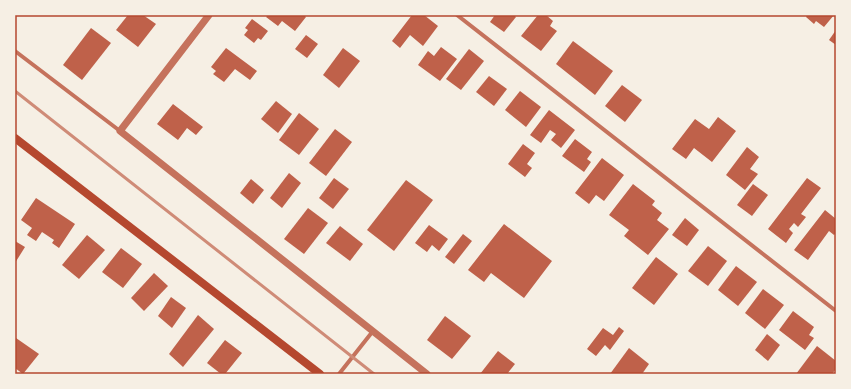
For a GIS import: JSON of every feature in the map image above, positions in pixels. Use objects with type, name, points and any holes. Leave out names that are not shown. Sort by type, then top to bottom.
[{"type":"main road","points":[[15,138],[320,374]]},
{"type":"street","points":[[120,131],[209,15]]},
{"type":"street","points":[[457,15],[836,311]]},
{"type":"street","points":[[15,50],[120,131],[426,374]]},
{"type":"street","points":[[339,374],[373,331]]},
{"type":"building","points":[[128,15],[143,15],[156,24],[138,47],[116,30]]},
{"type":"building","points":[[268,15],[304,15],[306,17],[295,31],[282,21],[278,26],[266,17]]},
{"type":"building","points":[[412,15],[424,15],[438,26],[423,46],[410,35],[400,48],[392,41]]},
{"type":"building","points":[[495,15],[514,15],[516,17],[504,32],[490,22]]},
{"type":"building","points":[[538,15],[546,15],[553,21],[550,26],[557,31],[541,51],[521,36]]},
{"type":"building","points":[[807,15],[834,15],[824,27],[816,21],[814,24],[806,17]]},
{"type":"building","points":[[252,19],[268,31],[261,40],[258,38],[254,43],[244,35],[248,30],[245,28]]},
{"type":"building","points":[[91,28],[111,43],[82,80],[63,65]]},
{"type":"building","points":[[836,30],[836,45],[829,40]]},
{"type":"building","points":[[306,35],[318,44],[307,58],[295,49]]},
{"type":"building","points":[[573,41],[613,71],[595,95],[556,64]]},
{"type":"building","points":[[441,47],[457,59],[440,81],[418,65],[428,51],[434,56]]},
{"type":"building","points":[[226,48],[257,71],[250,80],[235,69],[224,82],[213,74],[216,71],[211,67]]},
{"type":"building","points":[[343,48],[360,61],[339,88],[323,75]]},
{"type":"building","points":[[469,49],[484,61],[461,90],[446,79]]},
{"type":"building","points":[[489,76],[507,89],[494,106],[476,92]]},
{"type":"building","points":[[622,85],[642,100],[625,122],[605,106]]},
{"type":"building","points":[[520,91],[541,107],[526,127],[505,110]]},
{"type":"building","points":[[276,101],[292,114],[278,133],[261,119]]},
{"type":"building","points":[[173,104],[203,127],[196,135],[187,128],[178,140],[157,124]]},
{"type":"building","points":[[549,110],[575,130],[561,148],[551,140],[556,134],[550,130],[541,143],[530,135]]},
{"type":"building","points":[[299,113],[319,129],[299,155],[279,140]]},
{"type":"building","points":[[718,117],[736,131],[712,162],[694,148],[686,159],[672,149],[695,119],[709,129]]},
{"type":"building","points":[[335,129],[352,142],[326,176],[309,163]]},
{"type":"building","points":[[575,139],[592,152],[587,159],[591,162],[584,172],[562,156]]},
{"type":"building","points":[[523,144],[535,153],[527,164],[532,168],[525,177],[508,164]]},
{"type":"building","points":[[747,147],[759,157],[750,169],[758,174],[745,190],[726,175]]},
{"type":"building","points":[[602,158],[624,175],[604,201],[596,195],[589,204],[575,193]]},
{"type":"building","points":[[289,173],[301,183],[282,208],[270,198]]},
{"type":"building","points":[[334,178],[349,189],[333,209],[319,198]]},
{"type":"building","points":[[807,178],[821,188],[801,214],[806,217],[798,227],[794,223],[789,229],[793,233],[786,243],[768,229]]},
{"type":"building","points":[[251,179],[264,190],[253,204],[240,193]]},
{"type":"building","points":[[406,180],[433,200],[394,251],[367,230]]},
{"type":"building","points":[[633,184],[655,201],[652,205],[662,213],[657,220],[669,229],[648,255],[624,236],[629,230],[609,215]]},
{"type":"building","points":[[753,184],[768,195],[752,216],[737,205]]},
{"type":"building","points":[[36,198],[75,224],[59,248],[52,243],[54,240],[42,232],[36,241],[27,235],[32,228],[21,220]]},
{"type":"building","points":[[308,208],[328,223],[304,254],[284,239]]},
{"type":"building","points":[[825,210],[836,219],[836,233],[834,235],[829,231],[808,260],[794,250]]},
{"type":"building","points":[[685,218],[699,230],[687,246],[672,235]]},
{"type":"building","points":[[504,224],[552,261],[524,298],[491,273],[484,282],[468,270]]},
{"type":"building","points":[[429,225],[448,239],[439,251],[432,245],[427,252],[415,243]]},
{"type":"building","points":[[340,226],[363,244],[350,261],[326,243]]},
{"type":"building","points":[[463,234],[472,241],[454,264],[445,257]]},
{"type":"building","points":[[87,235],[105,250],[79,279],[62,265]]},
{"type":"building","points":[[15,241],[25,247],[15,263]]},
{"type":"building","points":[[708,246],[727,261],[708,286],[688,271]]},
{"type":"building","points":[[121,248],[142,264],[123,288],[102,272]]},
{"type":"building","points":[[656,257],[678,274],[654,305],[632,288]]},
{"type":"building","points":[[736,266],[757,282],[738,306],[718,290]]},
{"type":"building","points":[[154,273],[168,286],[144,311],[131,298]]},
{"type":"building","points":[[763,289],[784,305],[765,329],[745,313]]},
{"type":"building","points":[[171,297],[186,308],[172,328],[158,316]]},
{"type":"building","points":[[793,311],[814,327],[809,335],[814,338],[805,350],[779,330]]},
{"type":"building","points":[[198,315],[214,329],[183,367],[169,354]]},
{"type":"building","points":[[445,316],[471,336],[452,359],[427,340]]},
{"type":"building","points":[[619,327],[624,331],[610,350],[605,345],[596,356],[587,349],[603,328],[613,335]]},
{"type":"building","points":[[767,334],[780,345],[768,361],[755,350]]},
{"type":"building","points":[[16,338],[39,354],[23,374],[15,368]]},
{"type":"building","points":[[225,340],[242,353],[225,374],[221,374],[207,363]]},
{"type":"building","points":[[817,346],[836,361],[836,369],[832,374],[796,374]]},
{"type":"building","points":[[629,348],[649,364],[642,374],[610,374]]},
{"type":"building","points":[[498,351],[515,364],[507,374],[480,374]]},
{"type":"railway","points":[[15,91],[374,374]]}]
